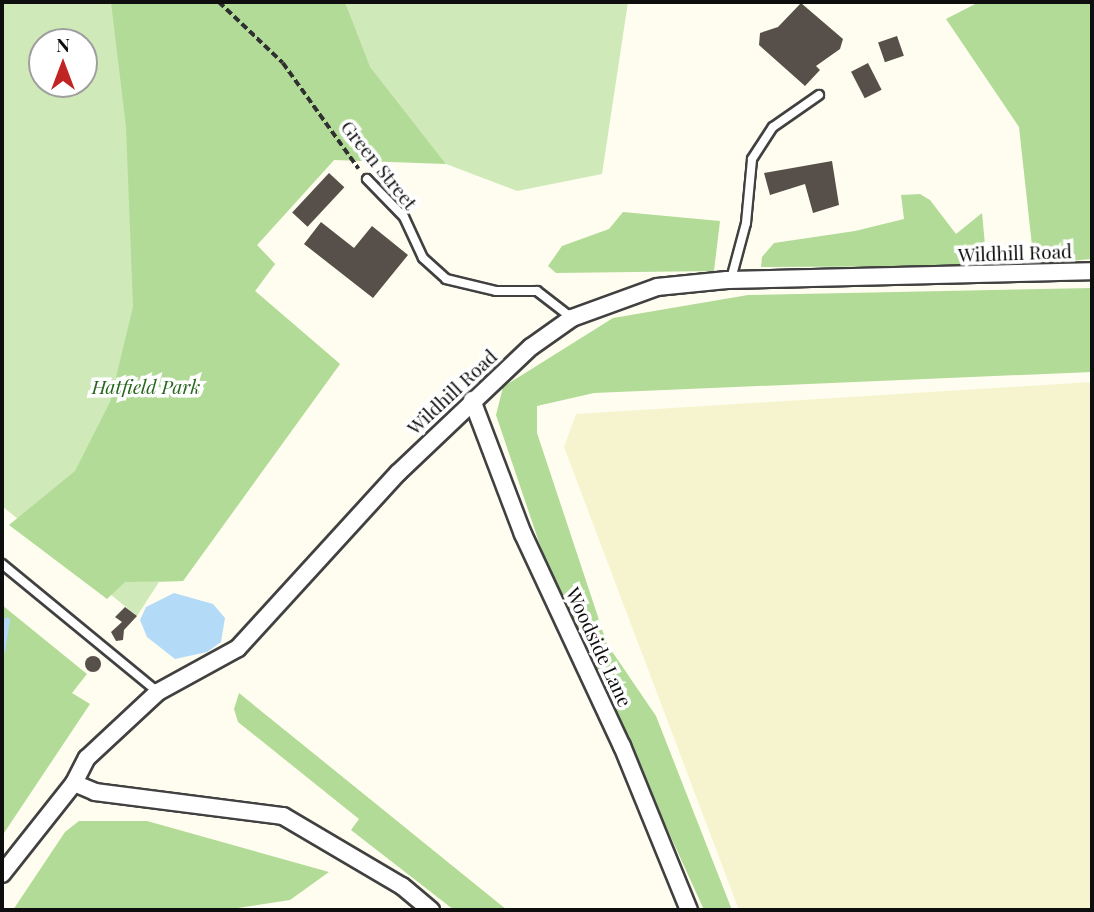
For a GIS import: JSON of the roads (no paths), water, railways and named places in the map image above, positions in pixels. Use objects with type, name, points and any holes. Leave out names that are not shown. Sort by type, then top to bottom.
[{"type":"street","name":"Wildhill Road","points":[[2,874],[74,783],[87,758],[158,692],[238,648],[352,522],[472,400],[531,347],[572,318],[657,287],[731,280],[1092,271]]},
{"type":"street","name":"Woodside Lane","points":[[472,400],[523,534],[622,746],[689,910]]},
{"type":"street","points":[[74,783],[95,792],[283,816],[402,886],[431,910]]},
{"type":"lane","points":[[731,280],[746,223],[752,159],[773,127],[819,95]]},
{"type":"lane","name":"Green Street","points":[[367,179],[404,218],[423,258],[446,279],[496,291],[537,291],[572,318]]},
{"type":"lane","points":[[2,564],[158,692]]},
{"type":"water","points":[[174,593],[213,604],[225,618],[221,642],[207,652],[175,659],[147,637],[140,620],[146,607]]},
{"type":"waterway","points":[[2,652],[7,620]]},
{"type":"park label","name":"Hatfield Park","points":[[146,387]]}]
